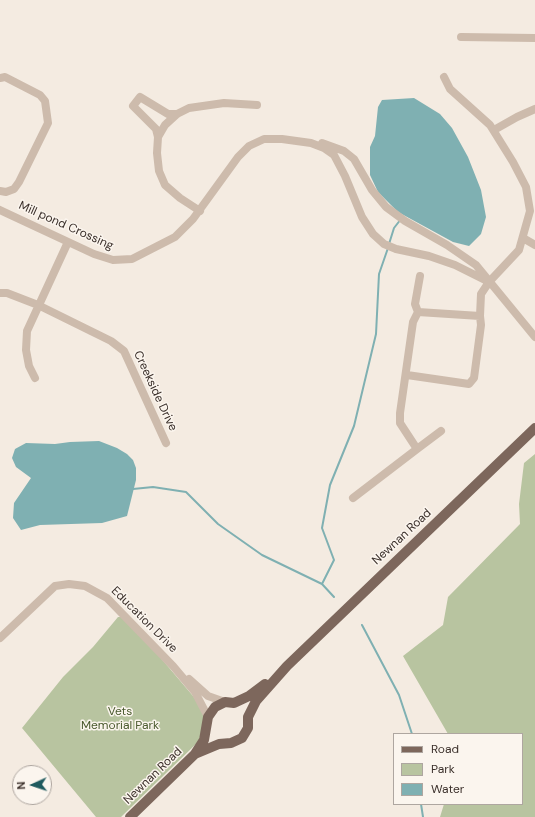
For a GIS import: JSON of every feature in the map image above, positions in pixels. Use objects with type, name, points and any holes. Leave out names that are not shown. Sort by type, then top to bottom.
[{"type":"main road","name":"Newnan Road","points":[[195,754],[223,743],[231,743],[242,738],[248,728],[248,717],[256,701],[287,666],[535,428]]},
{"type":"main road","name":"Newnan Road","points":[[130,817],[195,754],[204,740],[208,721],[215,707],[249,696],[287,666]]},
{"type":"main road","points":[[229,703],[243,708],[248,717]]},
{"type":"main road","points":[[208,721],[213,737],[223,743]]},
{"type":"street","points":[[461,37],[535,38]]},
{"type":"street","points":[[0,78],[5,77],[40,95],[45,102],[48,123],[14,189],[6,192],[0,191]]},
{"type":"street","points":[[407,375],[469,384],[474,378],[481,325],[481,294],[489,282],[519,250],[530,211],[526,187],[494,130],[450,89],[444,77]]},
{"type":"street","points":[[177,114],[168,114],[140,97],[133,106],[156,129],[158,137],[157,153],[159,171],[165,185],[180,198],[200,210]]},
{"type":"street","points":[[158,137],[164,125],[177,114],[189,108],[205,104],[257,105]]},
{"type":"street","points":[[494,130],[517,116],[535,109]]},
{"type":"street","name":"Mill pond Crossing","points":[[0,210],[94,254],[113,260],[132,259],[175,237],[200,210],[238,157],[249,146],[264,139],[282,139],[311,143],[324,148],[334,155],[345,176],[362,217],[373,234],[384,244],[396,249],[429,256],[455,265],[489,282],[535,337]]},
{"type":"street","points":[[311,143],[324,143],[344,151],[354,159],[372,190],[386,207],[476,265],[489,282]]},
{"type":"street","points":[[523,238],[535,245]]},
{"type":"street","points":[[35,378],[28,366],[26,350],[27,331],[68,242]]},
{"type":"street","points":[[417,449],[400,424],[413,322],[418,312],[415,304],[420,276]]},
{"type":"street","name":"Creekside Drive","points":[[0,293],[38,305],[111,341],[124,351],[166,443]]},
{"type":"street","points":[[418,312],[480,316]]},
{"type":"street","points":[[353,498],[441,432]]},
{"type":"street","name":"Education Drive","points":[[0,638],[50,589],[61,584],[77,584],[96,590],[107,598],[173,666],[195,692],[208,721]]},
{"type":"street","name":"Education Drive","points":[[173,666],[208,696],[229,703]]},
{"type":"green space","points":[[535,454],[535,817],[440,817],[444,805],[523,805],[523,733],[447,733],[403,656],[443,625],[448,597],[520,524],[519,504],[524,463]]},
{"type":"green space","name":"Vets Memorial Park","points":[[118,617],[126,617],[193,696],[205,715],[199,741],[121,817],[96,817],[22,728],[63,677],[93,647]]},
{"type":"water","points":[[414,98],[440,114],[452,128],[468,157],[481,190],[486,217],[481,234],[469,246],[453,242],[398,212],[378,192],[370,175],[370,147],[375,136],[378,107],[382,100]]},
{"type":"water","points":[[99,441],[117,448],[127,454],[133,460],[136,468],[136,480],[127,516],[102,523],[40,525],[21,530],[13,518],[14,503],[31,478],[16,467],[12,458],[15,449],[26,443],[55,444]]},
{"type":"waterway","points":[[389,244],[394,228],[401,219]]},
{"type":"waterway","points":[[322,584],[334,560],[322,528],[330,485],[354,426],[376,334],[379,274],[388,248]]},
{"type":"waterway","points":[[133,489],[153,487],[186,492],[218,524],[262,555],[322,584],[334,597]]},
{"type":"waterway","points":[[362,625],[399,695],[412,733]]},
{"type":"waterway","points":[[421,805],[423,817]]}]
